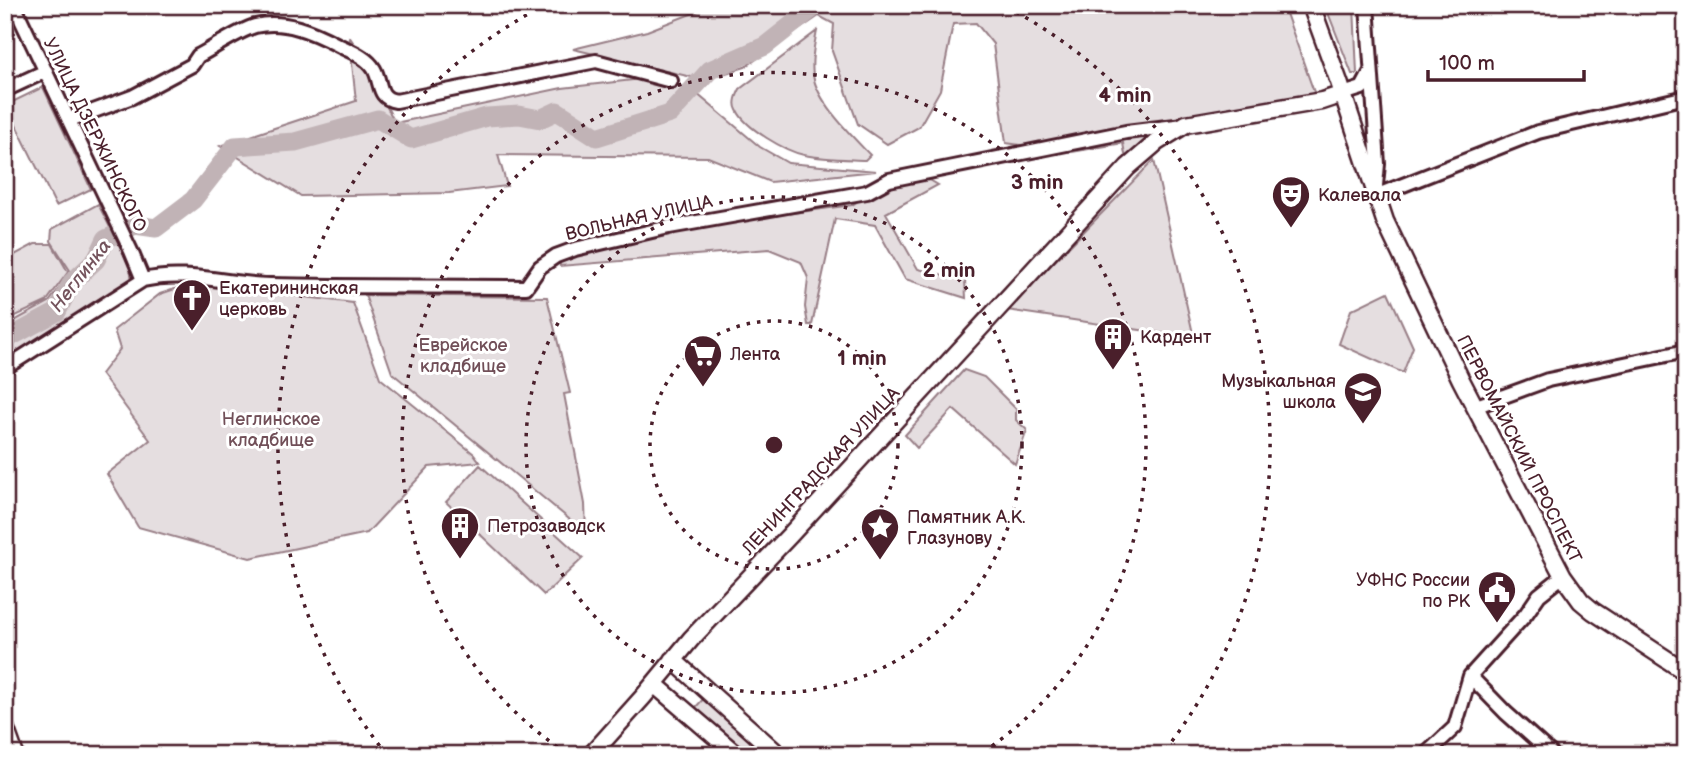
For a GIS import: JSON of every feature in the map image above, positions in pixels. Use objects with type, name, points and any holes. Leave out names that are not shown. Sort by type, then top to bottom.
[{"type":"main road","name":"ПЕРВОМАЙСКИЙ ПРОСПЕКТ","points":[[1311,5],[1343,94],[1375,197],[1411,279],[1563,576],[1581,601],[1593,611],[1686,672]]},
{"type":"main road","name":"ЛЕНИНГРАДСКАЯ УЛИЦА","points":[[591,755],[673,660],[1128,167],[1157,142],[1186,124],[1322,101],[1343,94]]},
{"type":"main road","points":[[673,660],[779,755]]},
{"type":"main road","points":[[654,684],[737,755]]},
{"type":"main road","points":[[5,727],[15,755]]},
{"type":"street","name":"УЛИЦА ДЗЕРЖИНСКОГО","points":[[14,5],[116,218],[143,281]]},
{"type":"street","name":"ПЕРВОМАЙСКИЙ ПРОСПЕКТ","points":[[1367,5],[1378,164],[1375,197]]},
{"type":"street","points":[[69,120],[132,97],[192,65],[198,56],[255,26],[287,24],[316,33],[366,60],[374,69],[382,94],[387,100],[396,102],[596,61],[671,81]]},
{"type":"street","points":[[5,90],[46,71]]},
{"type":"street","name":"ЛЕНИНГРАДСКАЯ УЛИЦА","points":[[1343,94],[1362,88],[1370,73]]},
{"type":"street","points":[[1375,197],[1538,132],[1686,97]]},
{"type":"street","name":"ВОЛЬНАЯ УЛИЦА","points":[[5,368],[143,281],[184,275],[267,285],[526,287],[540,267],[556,256],[575,249],[669,227],[867,192],[889,180],[1126,132],[1186,124]]},
{"type":"street","points":[[1475,407],[1551,379],[1686,351]]},
{"type":"street","points":[[1425,755],[1455,727],[1470,676],[1526,614],[1539,595],[1563,576]]},
{"type":"street","points":[[1470,676],[1553,755]]},
{"type":"green space","points":[[714,5],[1283,5],[1315,95],[1150,134],[1126,160],[1123,143],[1072,152],[1006,143],[993,44],[976,23],[953,24],[940,90],[919,127],[887,144],[858,124],[832,51],[834,24],[819,16],[745,67],[704,80],[573,49],[647,31]]},
{"type":"green space","points":[[1325,5],[1354,5],[1357,74],[1352,74]]},
{"type":"green space","points":[[817,31],[812,64],[816,85],[836,118],[870,155],[865,160],[796,153],[757,131],[741,117],[736,107],[740,89]]},
{"type":"green space","points":[[349,36],[395,123],[562,88],[642,79],[690,88],[760,147],[788,163],[876,171],[770,182],[708,157],[498,155],[507,186],[449,193],[301,196],[220,146],[356,101]]},
{"type":"green space","points":[[43,87],[91,189],[56,206],[6,105]]},
{"type":"green space","points":[[1154,160],[1194,338],[1007,310]]},
{"type":"green space","points":[[923,176],[938,185],[886,213],[918,269],[965,280],[966,298],[905,279],[875,225],[835,219],[812,325],[808,325],[805,307],[808,278],[801,262],[769,249],[560,266],[560,260],[624,242],[734,221],[852,205],[888,181]]},
{"type":"green space","points":[[98,204],[130,266],[132,282],[5,360],[5,326],[49,302],[71,272],[51,241],[52,229]]},
{"type":"green space","points":[[35,244],[52,244],[68,272],[46,302],[5,321],[5,260]]},
{"type":"green space","name":"Неглинское кладбище","points":[[184,286],[216,286],[353,303],[380,378],[474,454],[480,462],[429,467],[367,533],[250,558],[138,527],[107,474],[150,440],[101,374],[120,349],[114,330],[160,294]]},
{"type":"green space","points":[[1388,292],[1413,347],[1403,373],[1339,344],[1351,310]]},
{"type":"green space","name":"Еврейское кладбище","points":[[365,295],[547,297],[570,393],[564,394],[585,504],[586,533],[392,373]]},
{"type":"green space","points":[[964,370],[984,377],[1016,409],[1016,420],[1027,430],[1015,464],[953,409],[917,448],[905,435]]},
{"type":"green space","points":[[480,465],[583,558],[544,595],[446,502]]},
{"type":"green space","points":[[707,695],[771,755],[744,755],[694,709]]},
{"type":"waterway","name":"Неглинка","points":[[5,340],[57,312],[72,282],[96,260],[106,239],[135,225],[156,228],[193,200],[235,146],[295,142],[378,119],[411,139],[487,117],[519,115],[540,119],[557,111],[597,137],[670,114],[710,70],[765,46],[817,5]]},
{"type":"place","name":"Калевала","points":[[1291,229]]},
{"type":"place","name":"Екатерининская церковь","points":[[192,332]]},
{"type":"place","name":"Кардент","points":[[1113,371]]},
{"type":"place","name":"Лента","points":[[703,388]]},
{"type":"place","name":"Музыкальная школа","points":[[1363,425]]},
{"type":"place","name":"Петрозаводск","points":[[460,560]]},
{"type":"place","name":"Памятник А.К. Глазунову","points":[[880,561]]},
{"type":"place","name":"УФНС России по РК","points":[[1497,624]]}]
